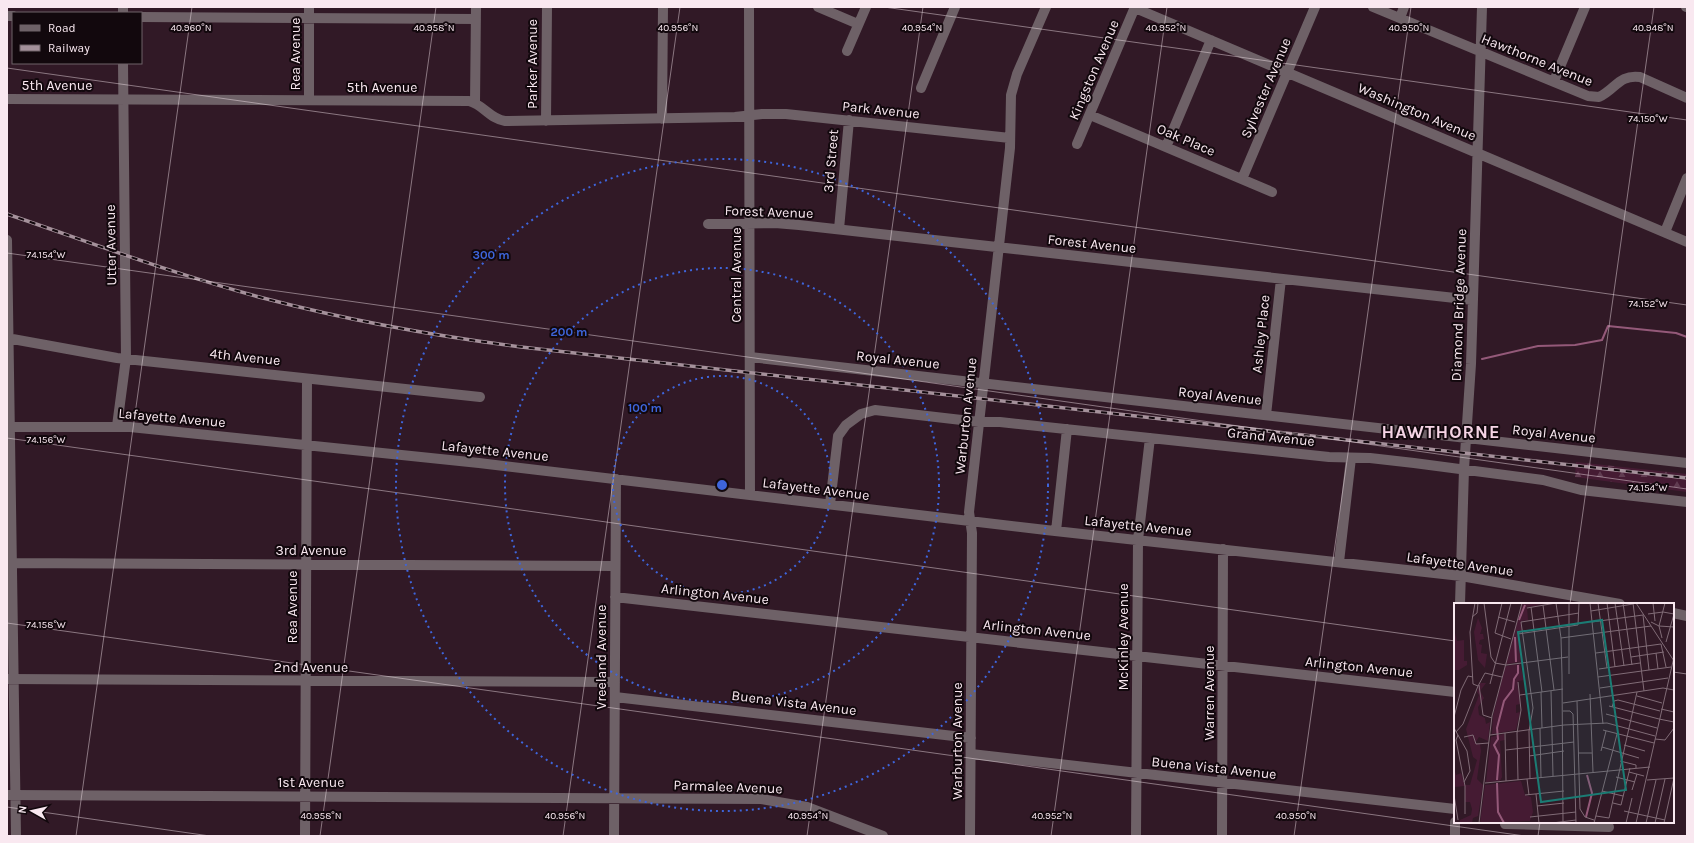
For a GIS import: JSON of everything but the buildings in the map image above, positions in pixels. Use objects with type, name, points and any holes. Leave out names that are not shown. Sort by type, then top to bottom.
[{"type":"street","name":"Rea Avenue","points":[[309,7],[309,100]]},
{"type":"street","points":[[476,7],[475,102],[499,120],[546,121],[735,118],[749,115]]},
{"type":"street","name":"Parker Avenue","points":[[546,7],[546,121]]},
{"type":"street","points":[[662,119],[663,7]]},
{"type":"street","name":"Central Avenue","points":[[749,7],[750,495]]},
{"type":"street","points":[[818,7],[858,24]]},
{"type":"street","points":[[847,51],[866,7]]},
{"type":"street","points":[[921,88],[955,7]]},
{"type":"street","name":"Warburton Avenue","points":[[970,836],[972,533],[969,512],[1010,138],[1009,107],[1017,74],[1046,7]]},
{"type":"street","name":"Washington Avenue","points":[[1135,7],[1687,242]]},
{"type":"street","name":"Kingston Avenue","points":[[1077,144],[1135,7]]},
{"type":"street","name":"Sylvester Avenue","points":[[1242,180],[1315,7]]},
{"type":"street","name":"Hawthorne Avenue","points":[[1373,7],[1594,98],[1603,95],[1628,76],[1640,77],[1687,98]]},
{"type":"street","points":[[1400,18],[1404,7]]},
{"type":"street","name":"Diamond Bridge Avenue","points":[[1460,603],[1464,469],[1470,388],[1482,7]]},
{"type":"street","points":[[1554,81],[1585,7]]},
{"type":"street","points":[[142,17],[476,19]]},
{"type":"street","points":[[1166,147],[1212,40]]},
{"type":"street","name":"Utter Avenue","points":[[117,426],[126,358],[123,64]]},
{"type":"street","name":"5th Avenue","points":[[7,99],[475,102]]},
{"type":"street","name":"Park Avenue","points":[[749,115],[786,114],[1010,138]]},
{"type":"street","name":"Oak Place","points":[[1090,115],[1272,192]]},
{"type":"street","name":"3rd Street","points":[[839,229],[849,120]]},
{"type":"street","points":[[1665,232],[1687,178]]},
{"type":"street","name":"Forest Avenue","points":[[708,224],[787,224],[839,229],[1473,300]]},
{"type":"street","points":[[7,240],[11,795],[16,836]]},
{"type":"street","name":"Ashley Place","points":[[1266,415],[1281,279]]},
{"type":"street","name":"4th Avenue","points":[[8,338],[126,358],[480,397]]},
{"type":"street","name":"Royal Avenue","points":[[750,357],[1687,463]]},
{"type":"street","name":"Rea Avenue","points":[[305,836],[307,379]]},
{"type":"street","name":"Grand Avenue","points":[[830,504],[838,436],[854,419],[866,412],[875,410],[979,422],[1000,422],[1067,429],[1329,458],[1370,458],[1543,480],[1582,490],[1687,502]]},
{"type":"street","name":"Lafayette Avenue","points":[[9,427],[117,426],[479,463],[1056,531],[1461,576],[1613,603]]},
{"type":"street","points":[[1056,531],[1067,429]]},
{"type":"street","name":"McKinley Avenue","points":[[1136,836],[1138,540],[1150,438]]},
{"type":"street","points":[[1340,562],[1351,458]]},
{"type":"street","name":"Vreeland Avenue","points":[[614,836],[616,479]]},
{"type":"street","name":"Warren Avenue","points":[[1222,836],[1224,549]]},
{"type":"street","name":"3rd Avenue","points":[[9,563],[616,566]]},
{"type":"street","name":"Arlington Avenue","points":[[615,597],[1454,692]]},
{"type":"street","points":[[1674,613],[1687,616]]},
{"type":"street","name":"2nd Avenue","points":[[10,679],[615,682]]},
{"type":"street","name":"Buena Vista Avenue","points":[[615,696],[971,738]]},
{"type":"street","name":"Buena Vista Avenue","points":[[970,754],[1454,809]]},
{"type":"street","name":"1st Avenue","points":[[11,795],[615,798]]},
{"type":"street","name":"Parmalee Avenue","points":[[615,798],[744,799],[776,801],[814,810],[883,836]]},
{"type":"street","points":[[1455,823],[1455,836]]},
{"type":"street","points":[[1505,824],[1609,828]]},
{"type":"green space","points":[[1576,462],[1687,474],[1687,492],[1575,477]]},
{"type":"waterway","points":[[1482,359],[1538,346],[1575,345],[1602,340],[1608,326],[1676,333],[1687,337]]},
{"type":"railway","points":[[7,214],[166,269],[263,298],[396,328],[463,339],[530,348],[1687,478]]},
{"type":"district","name":"HAWTHORNE","points":[[1441,432]]}]
